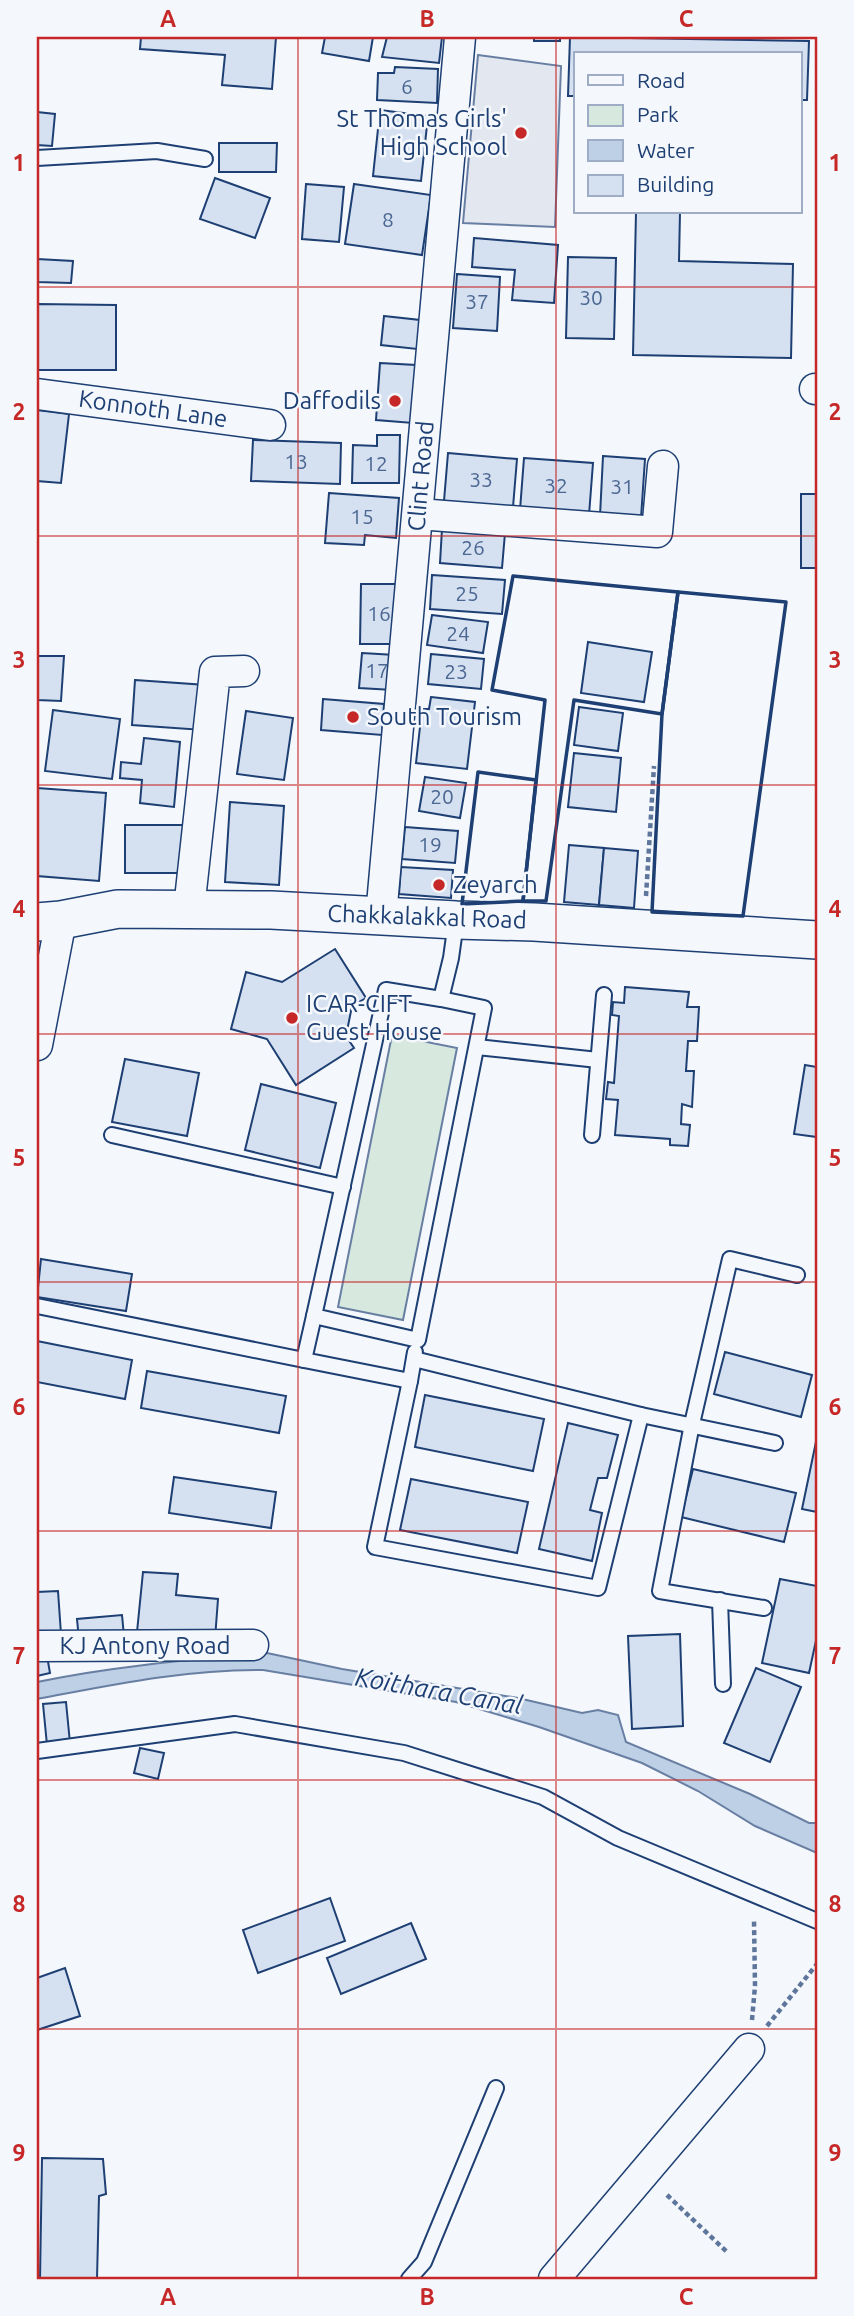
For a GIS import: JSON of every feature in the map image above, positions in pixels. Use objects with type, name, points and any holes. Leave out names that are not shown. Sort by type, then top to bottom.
[{"type":"street","name":"Clint Road","points":[[381,916],[460,37]]},
{"type":"street","name":"Konnoth Lane","points":[[37,394],[270,425]]},
{"type":"street","points":[[418,514],[657,532],[663,466]]},
{"type":"street","points":[[189,909],[215,672],[244,671]]},
{"type":"street","name":"Chakkalakkal Road","points":[[49,921],[118,909],[271,910],[645,928],[817,940]]},
{"type":"street","points":[[37,1045],[49,921]]},
{"type":"street","name":"KJ Antony Road","points":[[37,1646],[253,1645]]},
{"type":"street","points":[[554,2279],[749,2049]]},
{"type":"lane","points":[[37,159],[157,151],[205,159]]},
{"type":"lane","points":[[441,999],[451,958],[456,920]]},
{"type":"lane","points":[[304,1360],[386,990],[484,1007],[376,1547],[598,1588],[641,1415]]},
{"type":"lane","points":[[592,1135],[604,995]]},
{"type":"lane","points":[[477,1046],[598,1060]]},
{"type":"lane","points":[[112,1135],[343,1187]]},
{"type":"lane","points":[[764,1608],[660,1591],[692,1424],[730,1259],[797,1275]]},
{"type":"lane","points":[[37,1306],[410,1381]]},
{"type":"lane","points":[[314,1315],[418,1340]]},
{"type":"lane","points":[[414,1359],[641,1415],[775,1443]]},
{"type":"lane","points":[[720,1601],[723,1684]]},
{"type":"lane","points":[[37,1751],[235,1724],[404,1753],[543,1797],[618,1838],[817,1920]]},
{"type":"lane","points":[[409,2279],[424,2262],[496,2088]]},
{"type":"path","points":[[645,928],[654,766]]},
{"type":"path","points":[[749,2049],[755,1986],[753,1892]]},
{"type":"path","points":[[749,2049],[817,1964]]},
{"type":"path","points":[[643,2172],[727,2252]]},
{"type":"green space","points":[[392,1035],[457,1048],[403,1320],[338,1307]]},
{"type":"shaded area","points":[[478,55],[561,66],[555,227],[463,223]]},
{"type":"water","name":"Koithara Canal","points":[[267,1653],[342,1669],[518,1698],[582,1713],[598,1710],[618,1715],[626,1742],[750,1794],[809,1823],[817,1823],[817,1853],[755,1826],[698,1791],[642,1763],[539,1727],[456,1702],[263,1670],[178,1675],[37,1699],[37,1682],[66,1676]]},
{"type":"building","points":[[141,37],[276,37],[272,89],[222,85],[225,55],[140,49]]},
{"type":"building","points":[[325,37],[373,37],[369,61],[322,53]]},
{"type":"building","points":[[387,37],[442,37],[439,63],[382,57]]},
{"type":"building","points":[[534,37],[560,37],[560,41],[534,41]]},
{"type":"building","name":"St Thomas Girls' High School","points":[[570,37],[809,41],[807,100],[802,100],[802,52],[574,52],[574,96],[568,96]]},
{"type":"building","points":[[395,67],[438,69],[437,103],[377,100],[378,73],[394,73]]},
{"type":"building","points":[[380,110],[428,116],[421,181],[373,176]]},
{"type":"building","points":[[37,112],[55,114],[52,146],[37,145]]},
{"type":"building","points":[[219,143],[277,143],[276,172],[219,172]]},
{"type":"building","points":[[215,178],[270,198],[255,238],[200,219]]},
{"type":"building","points":[[306,184],[344,187],[339,242],[302,239]]},
{"type":"building","points":[[354,184],[431,195],[422,255],[345,244]]},
{"type":"building","points":[[636,214],[680,214],[679,261],[793,264],[791,358],[633,355]]},
{"type":"building","points":[[474,238],[558,245],[554,303],[512,300],[515,270],[472,267]]},
{"type":"building","points":[[568,257],[616,258],[614,339],[566,338]]},
{"type":"building","points":[[37,259],[73,261],[71,283],[37,282]]},
{"type":"building","points":[[457,274],[500,277],[497,331],[453,328]]},
{"type":"building","points":[[37,304],[116,305],[116,370],[37,370]]},
{"type":"building","points":[[384,316],[420,320],[417,349],[381,345]]},
{"type":"building","points":[[380,363],[416,365],[413,423],[376,420]]},
{"type":"building","points":[[37,410],[69,414],[61,483],[37,481]]},
{"type":"building","points":[[377,435],[400,435],[399,483],[352,483],[353,445],[377,446]]},
{"type":"building","points":[[253,440],[341,443],[340,484],[251,481]]},
{"type":"building","points":[[448,453],[517,459],[513,507],[444,501]]},
{"type":"building","points":[[603,456],[645,459],[641,518],[600,516]]},
{"type":"building","points":[[524,458],[593,463],[589,515],[520,510]]},
{"type":"building","points":[[329,493],[399,498],[396,538],[365,535],[364,545],[325,543]]},
{"type":"building","points":[[801,494],[817,494],[817,568],[801,568]]},
{"type":"building","points":[[442,529],[505,533],[502,568],[440,563]]},
{"type":"building","points":[[432,575],[505,580],[502,614],[430,609]]},
{"type":"building","points":[[361,584],[398,584],[397,644],[360,644]]},
{"type":"building","points":[[432,615],[488,622],[483,653],[427,645]]},
{"type":"building","points":[[588,642],[652,652],[644,702],[581,693]]},
{"type":"building","points":[[362,653],[395,655],[393,690],[359,688]]},
{"type":"building","points":[[431,654],[484,659],[481,689],[428,684]]},
{"type":"building","points":[[37,656],[64,656],[61,701],[37,700]]},
{"type":"building","points":[[135,680],[206,685],[203,730],[132,725]]},
{"type":"building","points":[[431,697],[475,702],[467,769],[416,763],[422,709],[429,709]]},
{"type":"building","name":"South Tourism","points":[[323,699],[384,704],[382,735],[321,730]]},
{"type":"building","points":[[579,707],[623,713],[618,751],[574,745]]},
{"type":"building","points":[[53,710],[120,719],[112,779],[45,771]]},
{"type":"building","points":[[246,711],[293,718],[284,780],[237,774]]},
{"type":"building","points":[[144,738],[180,742],[174,807],[140,803],[142,780],[120,778],[121,762],[141,764]]},
{"type":"building","points":[[574,753],[621,758],[616,812],[568,807]]},
{"type":"building","points":[[425,777],[466,783],[460,818],[419,811]]},
{"type":"building","points":[[37,788],[106,793],[99,881],[37,876]]},
{"type":"building","points":[[230,802],[284,806],[279,885],[225,882]]},
{"type":"building","points":[[125,825],[184,825],[185,873],[125,873]]},
{"type":"building","points":[[405,827],[458,831],[455,863],[402,859]]},
{"type":"building","points":[[569,845],[604,848],[599,905],[564,902]]},
{"type":"building","points":[[604,848],[638,851],[634,908],[599,905]]},
{"type":"building","points":[[401,867],[453,870],[451,898],[399,894]]},
{"type":"building","name":"ICAR-CIFT Guest House","points":[[335,949],[366,998],[352,1006],[346,1036],[354,1048],[296,1085],[267,1039],[231,1029],[246,972],[282,982]]},
{"type":"building","points":[[625,987],[689,992],[687,1007],[699,1007],[697,1041],[688,1041],[686,1071],[694,1071],[692,1107],[682,1104],[681,1124],[690,1125],[688,1146],[670,1145],[670,1139],[615,1135],[618,1100],[606,1099],[608,1082],[614,1083],[619,1016],[612,1015],[613,1002],[624,1003]]},
{"type":"building","points":[[125,1059],[199,1073],[187,1136],[112,1122]]},
{"type":"building","points":[[805,1065],[817,1067],[817,1137],[794,1134]]},
{"type":"building","points":[[261,1084],[336,1103],[320,1168],[245,1150]]},
{"type":"building","points":[[41,1259],[132,1274],[126,1311],[37,1297]]},
{"type":"building","points":[[37,1341],[132,1360],[125,1399],[37,1382]]},
{"type":"building","points":[[725,1352],[812,1375],[801,1417],[714,1394]]},
{"type":"building","points":[[147,1371],[286,1396],[279,1433],[141,1408]]},
{"type":"building","points":[[425,1395],[544,1419],[533,1471],[415,1447]]},
{"type":"building","points":[[568,1423],[618,1435],[607,1478],[598,1478],[590,1510],[602,1513],[592,1561],[539,1549]]},
{"type":"building","points":[[817,1437],[817,1512],[802,1509]]},
{"type":"building","points":[[693,1469],[796,1493],[784,1542],[681,1517]]},
{"type":"building","points":[[174,1477],[276,1492],[271,1528],[169,1513]]},
{"type":"building","points":[[411,1479],[528,1502],[517,1553],[400,1530]]},
{"type":"building","points":[[143,1572],[178,1574],[176,1595],[218,1599],[215,1639],[137,1632]]},
{"type":"building","points":[[780,1579],[817,1586],[817,1636],[809,1673],[762,1663]]},
{"type":"building","points":[[58,1591],[61,1634],[37,1635],[37,1592]]},
{"type":"building","points":[[122,1615],[124,1636],[79,1640],[77,1619]]},
{"type":"building","points":[[680,1634],[683,1726],[632,1729],[628,1636]]},
{"type":"building","points":[[46,1650],[50,1673],[37,1676],[37,1652]]},
{"type":"building","points":[[756,1668],[801,1687],[770,1762],[724,1743]]},
{"type":"building","points":[[66,1702],[70,1743],[47,1745],[43,1704]]},
{"type":"building","points":[[140,1748],[164,1753],[158,1779],[134,1773]]},
{"type":"building","points":[[330,1898],[345,1941],[258,1973],[243,1930]]},
{"type":"building","points":[[411,1923],[426,1959],[341,1994],[327,1958]]},
{"type":"building","points":[[65,1968],[80,2016],[37,2030],[37,1978]]},
{"type":"building","points":[[42,2158],[103,2159],[106,2194],[99,2196],[97,2279],[40,2279]]},
{"type":"wall","points":[[513,576],[678,592],[662,714],[574,700],[546,901],[523,901],[545,700],[492,690],[513,576]]},
{"type":"wall","points":[[678,592],[786,602],[743,916],[652,912],[662,714],[678,592]]},
{"type":"wall","points":[[478,772],[536,780],[523,901],[462,904],[478,772]]},
{"type":"place","name":"St Thomas Girls' High School","points":[[521,133]]},
{"type":"place","name":"Daffodils","points":[[395,401]]},
{"type":"place","name":"South Tourism","points":[[353,717]]},
{"type":"place","name":"Zeyarch","points":[[439,885]]},
{"type":"place","name":"ICAR-CIFT Guest House","points":[[292,1018]]}]
